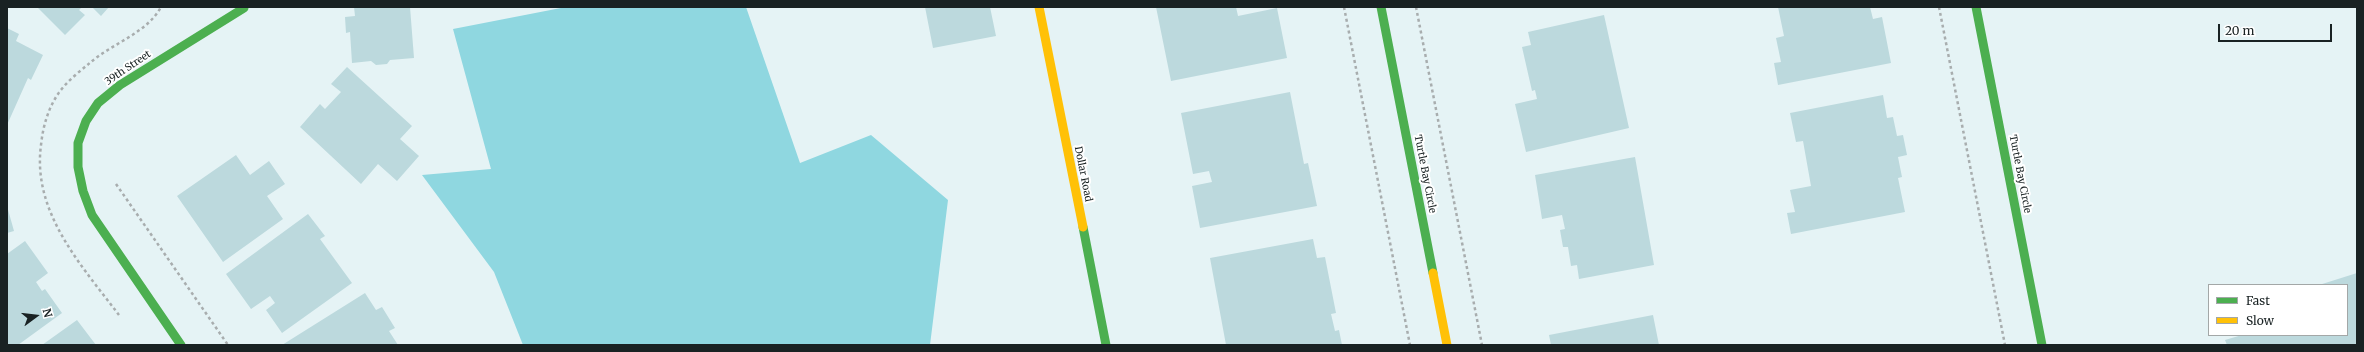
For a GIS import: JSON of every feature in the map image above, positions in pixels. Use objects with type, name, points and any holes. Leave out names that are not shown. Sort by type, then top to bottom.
[{"type":"street","name":"Dollar Road","points":[[1039,7],[1106,345]]},
{"type":"street","name":"Turtle Bay Circle","points":[[1381,7],[1447,345]]},
{"type":"street","name":"Turtle Bay Circle","points":[[1976,7],[2042,345]]},
{"type":"street","name":"39th Street","points":[[181,345],[92,215],[83,191],[78,168],[78,143],[86,121],[98,103],[120,85],[244,8]]},
{"type":"path","points":[[1344,7],[1410,345]]},
{"type":"path","points":[[1416,7],[1482,345]]},
{"type":"path","points":[[1939,7],[2005,345]]},
{"type":"path","points":[[113,179],[228,345]]},
{"type":"shaded area","points":[[566,7],[746,7],[800,163],[871,135],[948,200],[930,345],[523,345],[494,272],[422,175],[491,169],[453,29]]},
{"type":"building","points":[[37,7],[82,7],[79,10],[85,15],[65,35]]},
{"type":"building","points":[[92,7],[109,7],[101,16]]},
{"type":"building","points":[[354,7],[410,7],[414,58],[390,60],[387,64],[376,65],[371,61],[352,63],[350,32],[346,33],[345,17],[355,16]]},
{"type":"building","points":[[925,7],[990,7],[996,36],[933,48]]},
{"type":"building","points":[[1156,7],[1236,7],[1238,16],[1277,8],[1287,58],[1171,81]]},
{"type":"building","points":[[1778,7],[1870,7],[1873,19],[1882,17],[1891,63],[1778,85],[1774,63],[1781,62],[1776,38],[1784,36]]},
{"type":"building","points":[[1604,15],[1629,128],[1526,152],[1515,104],[1537,99],[1535,90],[1532,91],[1522,47],[1531,45],[1528,32]]},
{"type":"building","points":[[7,28],[19,34],[16,41],[43,55],[31,80],[28,78],[7,125]]},
{"type":"building","points":[[347,67],[412,126],[400,139],[419,156],[397,181],[378,164],[361,184],[300,127],[320,104],[325,109],[341,92],[331,84]]},
{"type":"building","points":[[1290,92],[1304,164],[1308,163],[1317,206],[1200,228],[1192,186],[1212,182],[1209,171],[1193,174],[1181,113]]},
{"type":"building","points":[[1883,95],[1887,118],[1893,117],[1897,136],[1903,135],[1907,155],[1898,157],[1902,177],[1898,178],[1905,212],[1791,234],[1787,213],[1795,212],[1790,190],[1811,186],[1803,141],[1796,142],[1790,113]]},
{"type":"building","points":[[236,155],[250,175],[269,161],[285,184],[267,196],[283,219],[223,262],[177,196]]},
{"type":"building","points":[[1635,157],[1654,265],[1579,279],[1577,265],[1571,266],[1568,247],[1563,247],[1560,230],[1565,229],[1562,215],[1542,219],[1535,175]]},
{"type":"building","points":[[7,206],[14,231],[7,233]]},
{"type":"building","points":[[308,214],[325,236],[320,239],[352,283],[282,333],[266,310],[275,303],[270,296],[251,309],[226,274]]},
{"type":"building","points":[[1313,239],[1317,258],[1325,257],[1336,313],[1331,314],[1335,331],[1339,330],[1342,345],[1226,345],[1210,258]]},
{"type":"building","points":[[25,241],[48,273],[36,282],[42,291],[45,289],[62,313],[18,345],[7,345],[7,254]]},
{"type":"building","points":[[2357,273],[2357,345],[2227,345],[2225,340],[2239,336],[2348,336],[2348,284],[2322,284]]},
{"type":"building","points":[[365,293],[376,310],[382,307],[395,328],[389,331],[398,345],[282,345]]},
{"type":"building","points":[[1653,315],[1659,345],[1551,345],[1549,335]]},
{"type":"building","points":[[77,320],[96,345],[42,345]]},
{"type":"traffic: fast","points":[[1381,7],[1433,273]]},
{"type":"traffic: fast","points":[[1976,7],[2042,345]]},
{"type":"traffic: fast","points":[[181,345],[92,215],[83,191],[78,167],[78,143],[86,121],[98,103],[120,85],[244,8]]},
{"type":"traffic: fast","points":[[1083,227],[1106,345]]},
{"type":"traffic: slow","points":[[1039,7],[1083,227]]},
{"type":"traffic: slow","points":[[1433,273],[1447,345]]}]
